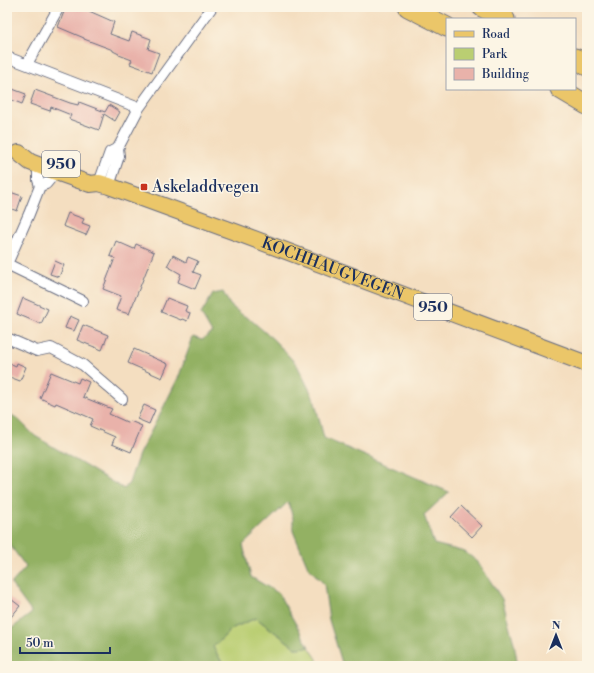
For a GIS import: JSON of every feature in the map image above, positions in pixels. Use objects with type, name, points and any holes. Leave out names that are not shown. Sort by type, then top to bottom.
[{"type":"highway","points":[[408,7],[446,26]]},
{"type":"highway","points":[[482,7],[503,18]]},
{"type":"highway","points":[[576,59],[587,66]]},
{"type":"highway","points":[[562,90],[587,105]]},
{"type":"main road","name":"KOCHHAUGVEGEN","points":[[13,151],[34,154],[77,170],[93,176],[104,185]]},
{"type":"main road","name":"KOCHHAUGVEGEN","points":[[13,151],[30,162],[56,172],[90,184],[104,185],[246,236],[587,364]]},
{"type":"street","points":[[27,64],[59,7]]},
{"type":"street","points":[[104,185],[110,152],[118,148],[139,108],[212,7]]},
{"type":"street","points":[[7,57],[139,108]]},
{"type":"street","points":[[38,165],[38,180],[40,186],[7,264],[83,301]]},
{"type":"street","points":[[40,186],[46,184],[56,172]]},
{"type":"street","points":[[7,338],[36,351],[51,348],[83,365],[122,398]]},
{"type":"green space","points":[[223,292],[230,305],[251,320],[274,340],[297,365],[314,399],[324,438],[449,492],[424,515],[434,544],[465,552],[478,562],[502,599],[514,643],[518,666],[343,666],[329,620],[324,584],[308,567],[293,531],[293,518],[288,502],[243,545],[251,577],[278,593],[309,647],[296,648],[256,618],[233,628],[213,647],[224,666],[7,666],[7,632],[32,613],[11,584],[26,567],[7,541],[7,412],[18,419],[35,436],[124,489],[129,483],[139,454],[179,376],[193,337],[202,340],[212,333],[201,314],[213,294]]},
{"type":"green space","points":[[256,618],[296,648],[309,647],[317,659],[317,666],[224,666],[213,647],[233,628]]},
{"type":"building","points":[[66,7],[91,7],[89,11],[114,22],[110,34],[129,41],[132,32],[151,39],[148,49],[159,53],[152,72],[130,64],[132,60],[119,55],[113,50],[58,27]]},
{"type":"building","points":[[7,87],[26,94],[22,104],[7,98]]},
{"type":"building","points":[[35,90],[70,103],[78,105],[79,102],[105,112],[109,105],[120,112],[115,121],[104,114],[99,130],[69,119],[71,115],[51,107],[50,111],[30,104]]},
{"type":"building","points":[[7,191],[22,196],[17,211],[7,207]]},
{"type":"building","points":[[68,213],[84,219],[82,223],[90,226],[86,235],[63,226]]},
{"type":"building","points":[[116,241],[134,249],[136,244],[154,252],[129,314],[116,310],[121,296],[103,289],[115,258],[110,256]]},
{"type":"building","points":[[173,255],[186,262],[188,257],[198,261],[193,272],[201,275],[195,289],[178,282],[181,274],[167,266]]},
{"type":"building","points":[[55,261],[64,265],[59,277],[50,274]]},
{"type":"building","points":[[23,298],[48,309],[41,324],[17,314]]},
{"type":"building","points":[[167,298],[187,306],[185,311],[190,313],[187,321],[161,312]]},
{"type":"building","points":[[70,316],[79,320],[74,331],[65,328]]},
{"type":"building","points":[[83,325],[108,335],[102,350],[77,340]]},
{"type":"building","points":[[134,349],[168,364],[162,378],[128,363]]},
{"type":"building","points":[[7,362],[16,366],[17,363],[26,367],[20,381],[7,376]]},
{"type":"building","points":[[51,372],[78,383],[80,378],[89,382],[83,397],[112,409],[109,414],[129,423],[130,421],[142,426],[131,452],[112,444],[115,437],[90,426],[93,419],[56,403],[55,405],[40,398]]},
{"type":"building","points":[[144,405],[155,410],[149,424],[137,419]]},
{"type":"building","points":[[461,506],[482,526],[472,537],[451,517]]},
{"type":"building","points":[[7,596],[20,606],[7,622]]},
{"type":"place","name":"Askeladdvegen","points":[[144,187]]}]
